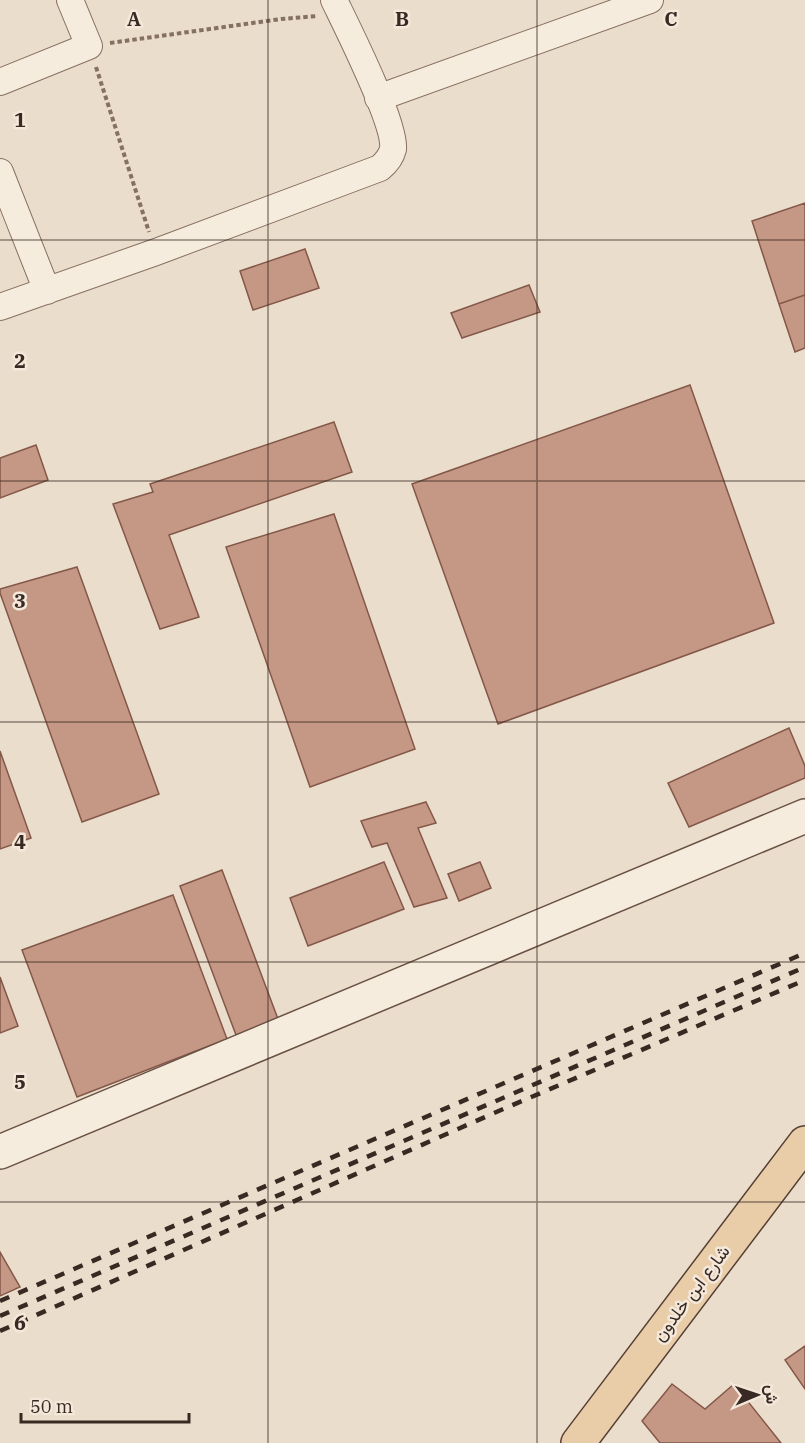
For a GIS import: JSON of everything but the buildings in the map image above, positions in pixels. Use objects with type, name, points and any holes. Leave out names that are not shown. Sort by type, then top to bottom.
[{"type":"main road","points":[[0,1152],[805,816]]},
{"type":"main road","name":"شارع ابن خلدون","points":[[578,1443],[805,1143]]},
{"type":"street","points":[[0,82],[89,46],[70,0]]},
{"type":"street","points":[[378,98],[650,0]]},
{"type":"street","points":[[0,307],[156,252],[380,168],[387,162],[393,149],[391,137],[378,98],[338,8]]},
{"type":"street","points":[[0,172],[47,291]]},
{"type":"path","points":[[156,252],[89,46],[307,16],[338,8]]},
{"type":"railway","points":[[0,1301],[805,953]]},
{"type":"railway","points":[[0,1316],[805,967]]},
{"type":"railway","points":[[0,1331],[501,1110],[805,980]]}]
